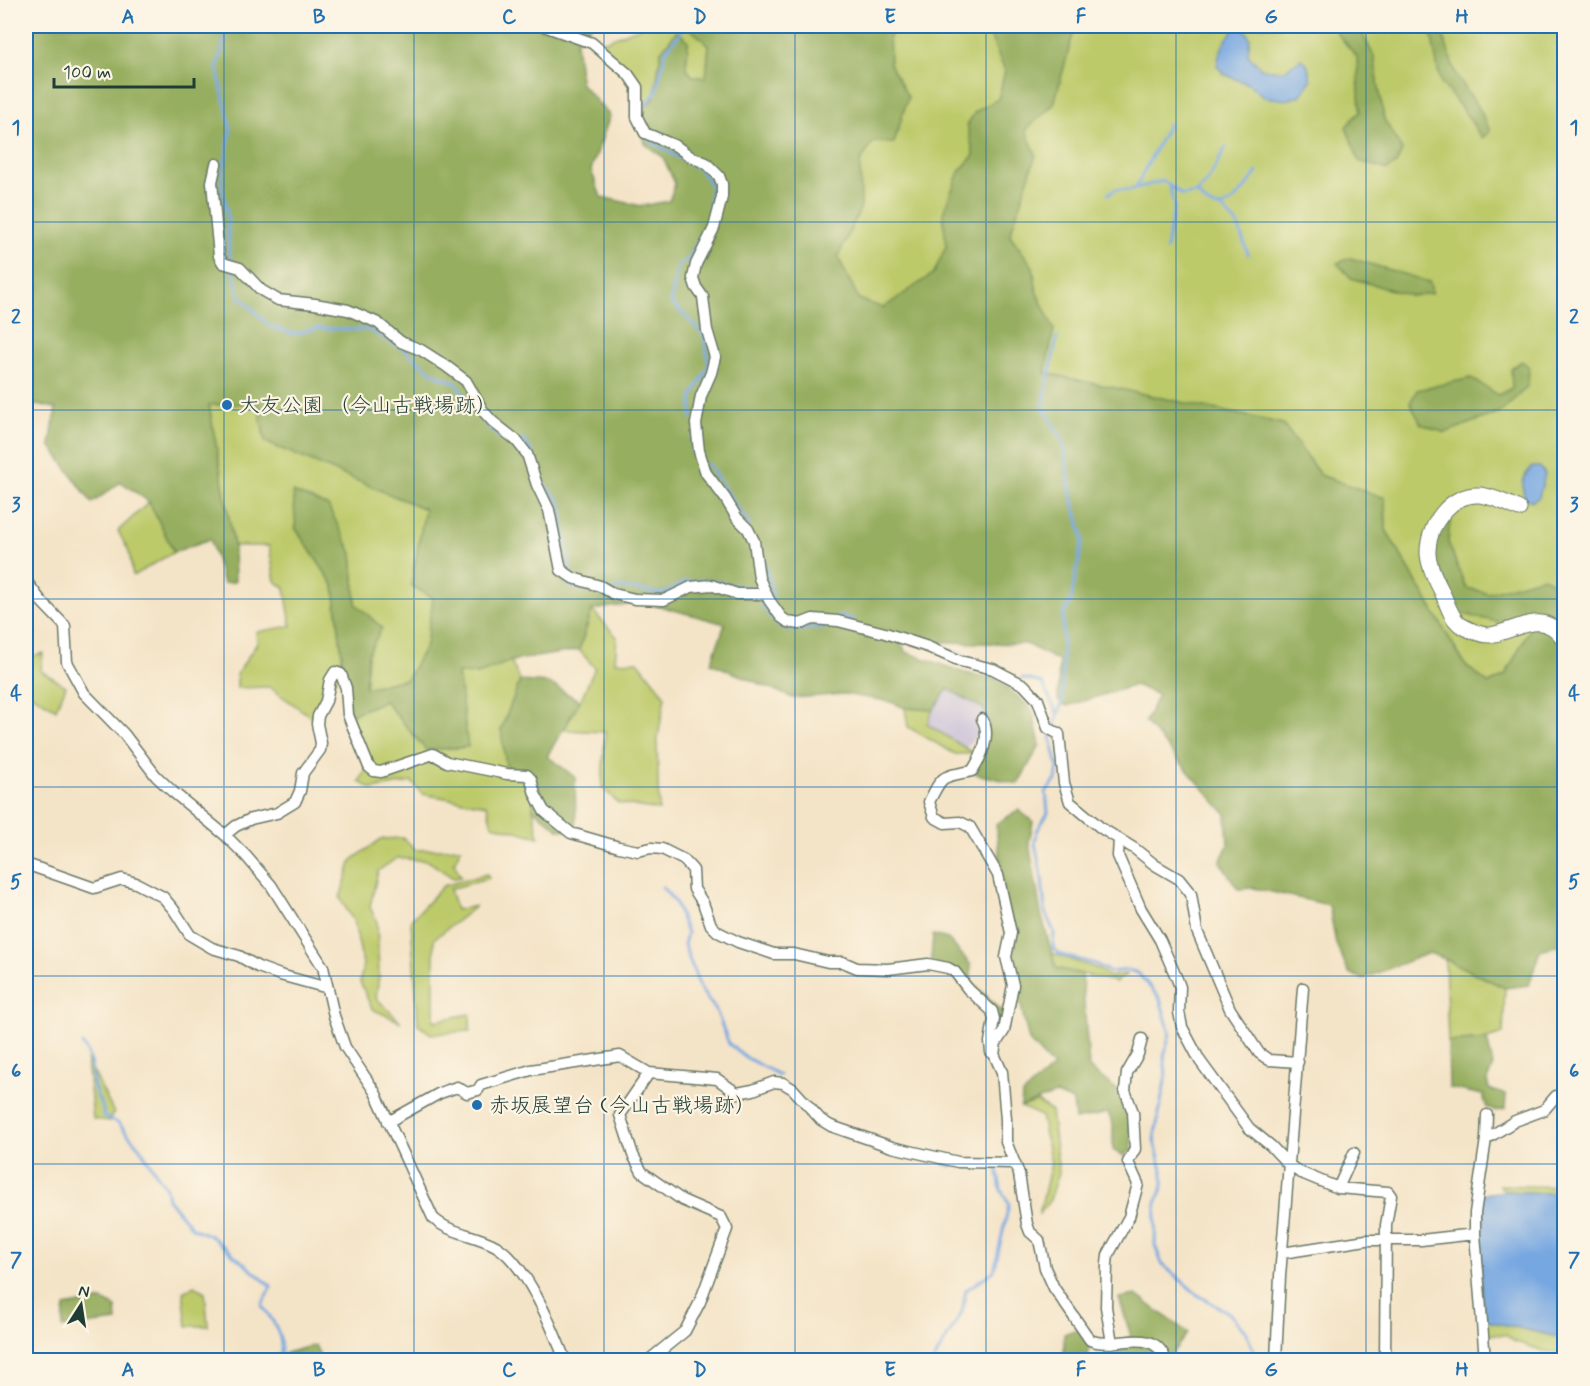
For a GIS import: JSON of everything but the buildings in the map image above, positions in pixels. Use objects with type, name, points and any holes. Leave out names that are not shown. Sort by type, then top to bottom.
[{"type":"street","points":[[544,26],[592,43],[628,74],[637,87],[637,117],[648,134],[706,163],[719,177],[722,184],[722,197],[714,228],[696,264],[693,278],[703,297],[707,330],[715,357],[701,396],[696,424],[699,451],[706,473],[754,541],[763,597],[788,622],[800,624],[813,619],[833,621],[928,647],[960,661],[993,669],[1024,685],[1038,700],[1048,728],[1059,734],[1064,783],[1070,802],[1101,828],[1179,879],[1191,894],[1197,931],[1230,1009],[1259,1053],[1269,1060],[1298,1062]]},
{"type":"street","points":[[216,164],[212,182],[219,256],[223,263],[236,267],[261,290],[278,300],[348,310],[378,323],[401,342],[421,350],[466,381],[483,411],[513,437],[527,454],[537,485],[549,510],[561,570],[569,577],[635,598],[664,600],[691,587],[711,585],[737,594],[763,597]]},
{"type":"street","points":[[1519,509],[1504,501],[1478,495],[1459,500],[1442,511],[1434,527],[1429,543],[1430,565],[1453,618],[1461,626],[1481,634],[1491,635],[1532,622],[1554,628],[1564,639]]},
{"type":"street","points":[[26,581],[65,626],[67,662],[84,693],[124,734],[156,776],[246,856],[270,885],[323,967],[334,1016],[345,1047],[375,1092],[433,1218],[442,1226],[478,1238],[511,1258],[528,1281],[565,1360]]},
{"type":"street","points":[[225,835],[236,826],[251,819],[277,813],[295,802],[300,791],[303,773],[320,750],[318,716],[326,701],[330,680],[335,672],[341,674],[344,681],[348,715],[369,767],[374,771],[381,772],[433,754],[447,762],[507,774],[527,775],[531,779],[535,794],[544,811],[571,832],[619,848],[638,851],[651,848],[662,849],[684,860],[693,870],[694,889],[703,903],[711,925],[718,932],[738,942],[774,954],[794,954],[828,962],[843,962],[857,968],[888,969],[928,964],[948,968],[955,972],[968,989],[992,1011],[994,1018],[990,1042],[991,1052],[1002,1072],[1006,1142],[1016,1163],[1027,1224],[1030,1232],[1039,1240],[1045,1268],[1054,1288],[1090,1340],[1098,1343],[1145,1340],[1153,1345],[1166,1360]]},
{"type":"street","points":[[982,719],[986,725],[982,756],[972,771],[945,776],[929,802],[934,817],[945,823],[960,822],[970,827],[998,875],[1011,933],[1006,957],[1013,985],[1004,1031],[996,1043],[994,1054]]},
{"type":"street","points":[[1119,839],[1118,856],[1141,909],[1160,940],[1178,979],[1179,1012],[1182,1026],[1200,1061],[1249,1128],[1271,1146],[1289,1166],[1338,1188],[1388,1192],[1390,1196],[1386,1241],[1385,1360]]},
{"type":"street","points":[[26,864],[94,888],[122,879],[136,883],[163,897],[174,909],[190,935],[212,948],[239,956],[258,967],[280,975],[328,988]]},
{"type":"street","points":[[1276,1360],[1282,1253],[1304,988]]},
{"type":"street","points":[[1112,1343],[1106,1308],[1107,1264],[1108,1255],[1129,1216],[1138,1184],[1128,1162],[1135,1149],[1133,1112],[1125,1091],[1127,1073],[1138,1054],[1142,1039]]},
{"type":"street","points":[[388,1122],[440,1093],[457,1087],[467,1093],[478,1090],[481,1085],[531,1070],[620,1056],[649,1073],[717,1079],[737,1094],[774,1082],[783,1083],[793,1089],[821,1120],[831,1126],[892,1147],[958,1162],[1016,1163]]},
{"type":"street","points":[[649,1073],[620,1115],[633,1155],[642,1172],[682,1200],[721,1217],[727,1229],[700,1302],[685,1331],[649,1360]]},
{"type":"street","points":[[1486,1139],[1515,1121],[1544,1110],[1556,1096],[1564,1096]]},
{"type":"street","points":[[1485,1360],[1481,1328],[1475,1213],[1486,1139],[1487,1115]]},
{"type":"street","points":[[1338,1188],[1354,1153]]},
{"type":"street","points":[[1282,1253],[1366,1240],[1421,1240],[1475,1234]]},
{"type":"shaded area","points":[[948,688],[984,709],[989,723],[965,748],[927,724],[933,710]]},
{"type":"green space","points":[[26,26],[591,26],[576,42],[581,84],[610,116],[591,170],[601,197],[641,206],[669,201],[675,184],[663,157],[646,145],[632,116],[654,99],[661,51],[677,31],[688,41],[686,67],[692,76],[706,78],[709,45],[687,26],[889,26],[890,64],[908,97],[894,143],[873,142],[860,162],[861,207],[838,257],[859,299],[883,308],[934,273],[946,246],[943,213],[959,172],[974,155],[967,125],[975,112],[998,99],[1005,71],[986,26],[1069,26],[1073,34],[1054,104],[1026,130],[1036,155],[1010,235],[1033,267],[1037,293],[1054,329],[1045,373],[1283,424],[1320,475],[1385,498],[1386,530],[1465,665],[1489,684],[1505,676],[1537,615],[1498,622],[1459,613],[1434,560],[1437,529],[1451,513],[1448,542],[1466,588],[1488,593],[1543,577],[1564,588],[1564,944],[1540,950],[1529,985],[1505,988],[1429,953],[1362,979],[1349,973],[1336,944],[1329,905],[1254,888],[1238,889],[1220,862],[1228,845],[1226,814],[1145,722],[1158,695],[1135,685],[1067,706],[1058,700],[1059,661],[1026,644],[899,641],[906,652],[965,673],[996,679],[1032,709],[1040,745],[1018,784],[976,774],[989,722],[984,709],[948,689],[933,710],[905,708],[891,702],[845,694],[793,698],[711,663],[725,624],[644,602],[592,610],[579,650],[511,661],[478,674],[458,673],[468,747],[426,750],[385,701],[350,715],[341,670],[342,655],[334,586],[296,529],[293,492],[328,506],[352,553],[356,604],[382,628],[368,654],[365,688],[407,679],[426,645],[433,598],[411,585],[425,509],[265,442],[258,403],[209,405],[234,546],[235,582],[223,583],[210,539],[174,552],[149,502],[121,482],[92,503],[50,445],[56,408],[26,403]]},
{"type":"green space","points":[[643,26],[687,26],[709,45],[706,78],[692,76],[686,67],[688,41],[661,51],[654,99],[632,116],[634,86],[597,49],[602,42]]},
{"type":"green space","points":[[852,26],[1564,26],[1564,597],[1551,589],[1505,676],[1489,684],[1465,665],[1386,530],[1385,498],[1320,475],[1283,424],[1045,373],[894,369],[836,295]]},
{"type":"green space","points":[[1331,26],[1358,26],[1374,56],[1384,119],[1402,150],[1397,163],[1387,170],[1359,161],[1346,127],[1360,111],[1357,57]]},
{"type":"green space","points":[[1425,26],[1440,26],[1456,75],[1479,108],[1490,131],[1482,138],[1440,81],[1431,32]]},
{"type":"green space","points":[[1350,258],[1430,282],[1432,293],[1412,296],[1351,278],[1337,263]]},
{"type":"green space","points":[[1522,361],[1529,367],[1528,386],[1502,411],[1445,433],[1421,424],[1410,403],[1417,390],[1471,378],[1498,395],[1512,388],[1511,368]]},
{"type":"green space","points":[[258,402],[265,442],[425,509],[411,585],[433,598],[426,645],[407,679],[365,688],[368,654],[381,628],[356,604],[352,553],[296,529],[334,586],[342,655],[341,670],[314,719],[269,687],[237,688],[237,674],[257,643],[256,632],[291,626],[285,588],[275,581],[269,546],[234,546],[209,405]]},
{"type":"green space","points":[[149,502],[174,552],[133,576],[129,552],[118,531]]},
{"type":"green space","points":[[592,610],[617,637],[615,662],[638,661],[665,696],[657,744],[659,810],[618,803],[602,787],[605,732],[564,730],[595,668],[579,650]]},
{"type":"green space","points":[[43,653],[41,671],[66,686],[56,709],[26,691],[26,658]]},
{"type":"green space","points":[[511,661],[520,681],[501,729],[532,775],[533,809],[539,837],[492,825],[487,805],[422,794],[412,782],[372,789],[359,782],[366,769],[350,715],[385,701],[426,750],[468,747],[457,673],[478,674]]},
{"type":"green space","points":[[520,681],[549,683],[580,701],[547,756],[575,777],[576,830],[560,830],[533,809],[532,775],[506,766],[501,730]]},
{"type":"green space","points":[[905,708],[933,710],[927,724],[975,754],[955,754],[908,727]]},
{"type":"green space","points":[[1019,810],[1033,822],[1029,842],[1041,914],[1056,968],[1082,974],[1089,1068],[1125,1096],[1131,1113],[1132,1150],[1123,1156],[1113,1150],[1113,1125],[1108,1113],[1075,1120],[1073,1101],[1056,1094],[1021,1107],[1022,1095],[1053,1067],[1029,1041],[1010,958],[996,824]]},
{"type":"green space","points":[[403,838],[415,850],[461,848],[454,863],[461,877],[453,878],[428,861],[397,858],[378,871],[370,907],[377,922],[379,976],[376,998],[401,1022],[372,1009],[360,982],[363,964],[354,922],[340,898],[352,860],[381,839]]},
{"type":"green space","points":[[487,874],[489,878],[450,889],[456,910],[476,906],[434,939],[434,1021],[470,1014],[470,1031],[431,1034],[418,1024],[411,920],[443,886]]},
{"type":"green space","points":[[933,935],[948,939],[971,965],[971,982],[1005,1013],[1002,1030],[994,1041],[992,1016],[949,972],[931,960]]},
{"type":"green space","points":[[1051,953],[1099,969],[1110,977],[1127,974],[1116,982],[1056,968]]},
{"type":"green space","points":[[1445,959],[1505,988],[1503,1034],[1487,1039],[1448,1042]]},
{"type":"green space","points":[[1487,1039],[1493,1065],[1487,1081],[1489,1089],[1506,1095],[1505,1109],[1494,1111],[1487,1108],[1483,1095],[1449,1088],[1448,1042]]},
{"type":"green space","points":[[87,1059],[114,1113],[110,1121],[93,1119]]},
{"type":"green space","points":[[1037,1102],[1051,1111],[1059,1173],[1050,1200],[1039,1215],[1051,1163],[1041,1116],[1021,1107]]},
{"type":"green space","points":[[1499,1185],[1564,1187],[1564,1194],[1505,1191]]},
{"type":"green space","points":[[194,1286],[205,1292],[208,1326],[187,1326],[183,1292]]},
{"type":"green space","points":[[1136,1295],[1188,1333],[1169,1357],[1171,1360],[1122,1360],[1117,1346],[1131,1336],[1119,1298]]},
{"type":"green space","points":[[102,1300],[116,1307],[117,1321],[62,1328],[65,1307]]},
{"type":"green space","points":[[1483,1320],[1558,1337],[1564,1336],[1564,1353],[1544,1351],[1513,1341],[1506,1335],[1485,1334]]},
{"type":"green space","points":[[1080,1328],[1089,1345],[1088,1360],[1064,1360],[1064,1334]]},
{"type":"green space","points":[[315,1345],[322,1360],[273,1360],[275,1356]]},
{"type":"water","points":[[1237,27],[1245,29],[1250,38],[1248,55],[1262,69],[1283,71],[1301,59],[1307,63],[1311,80],[1300,96],[1286,100],[1265,97],[1248,84],[1224,74],[1217,66],[1219,55],[1226,40]]},
{"type":"water","points":[[1532,467],[1540,467],[1545,474],[1539,497],[1533,501],[1525,499],[1523,490],[1524,478]]},
{"type":"water","points":[[1505,1191],[1564,1194],[1564,1336],[1558,1337],[1483,1320],[1479,1222],[1483,1194]]},
{"type":"waterway","points":[[228,26],[217,68],[231,129],[221,183],[227,211],[231,262]]},
{"type":"waterway","points":[[644,119],[641,110],[656,92],[666,50],[686,26]]},
{"type":"waterway","points":[[1137,185],[1169,123]]},
{"type":"waterway","points":[[648,137],[649,141],[699,169],[711,184],[709,218],[689,259],[678,265],[671,302],[704,335],[709,366],[692,397],[692,418]]},
{"type":"waterway","points":[[1197,193],[1207,182],[1226,147]]},
{"type":"waterway","points":[[1108,194],[1116,189],[1129,190],[1163,181],[1183,195],[1197,193],[1208,204],[1215,207],[1223,206],[1236,198],[1257,172]]},
{"type":"waterway","points":[[1166,249],[1174,207],[1170,187]]},
{"type":"waterway","points":[[1221,207],[1238,225],[1248,254]]},
{"type":"waterway","points":[[233,269],[239,295],[269,326],[295,334],[317,328],[369,330],[405,350],[433,373],[456,383],[478,416],[499,437],[505,437]]},
{"type":"waterway","points":[[1057,337],[1043,406],[1064,443],[1070,489],[1083,538],[1071,600],[1063,616],[1062,703],[1058,715]]},
{"type":"waterway","points":[[692,437],[693,454],[696,454]]},
{"type":"waterway","points":[[522,439],[531,450],[545,486],[560,501],[570,572]]},
{"type":"waterway","points":[[707,463],[750,525]]},
{"type":"waterway","points":[[760,547],[773,595],[762,604]]},
{"type":"waterway","points":[[569,579],[568,586],[607,595]]},
{"type":"waterway","points":[[614,590],[616,587],[664,594],[685,582],[708,580],[754,589],[756,592]]},
{"type":"waterway","points":[[759,598],[772,619],[786,629],[804,630],[831,624]]},
{"type":"waterway","points":[[838,618],[841,616],[854,620]]},
{"type":"waterway","points":[[941,647],[971,659]]},
{"type":"waterway","points":[[1022,678],[1042,683],[1058,715],[1051,739],[1058,766],[1056,780],[1046,792],[1048,813],[1037,831],[1035,843],[1042,878],[1045,912],[1054,932],[1053,948],[1061,955],[1096,964],[1110,972],[1128,970],[1138,973],[1160,999],[1170,1033],[1164,1056],[1166,1075],[1154,1140],[1163,1174],[1163,1186],[1156,1203],[1155,1245],[1162,1264],[1198,1295],[1229,1313],[1245,1331],[1258,1360]]},
{"type":"waterway","points":[[662,887],[675,902],[687,933],[684,945],[701,990],[716,1010],[729,1044],[747,1058],[779,1075]]},
{"type":"waterway","points":[[82,1044],[89,1055],[93,1084],[104,1116],[118,1123],[140,1148],[166,1188],[168,1199],[192,1228],[211,1236],[271,1286],[262,1306],[271,1318],[280,1338],[279,1360]]},
{"type":"waterway","points":[[944,1164],[952,1166]]},
{"type":"waterway","points":[[934,1360],[962,1312],[966,1290],[994,1271],[1009,1204],[1001,1190],[997,1167]]},
{"type":"waterway","points":[[803,1355],[806,1360]]},
{"type":"place","name":"大友公園 （今山古戦場跡）","points":[[227,405]]},
{"type":"place","name":"赤坂展望台 (今山古戦場跡）","points":[[477,1105]]}]
